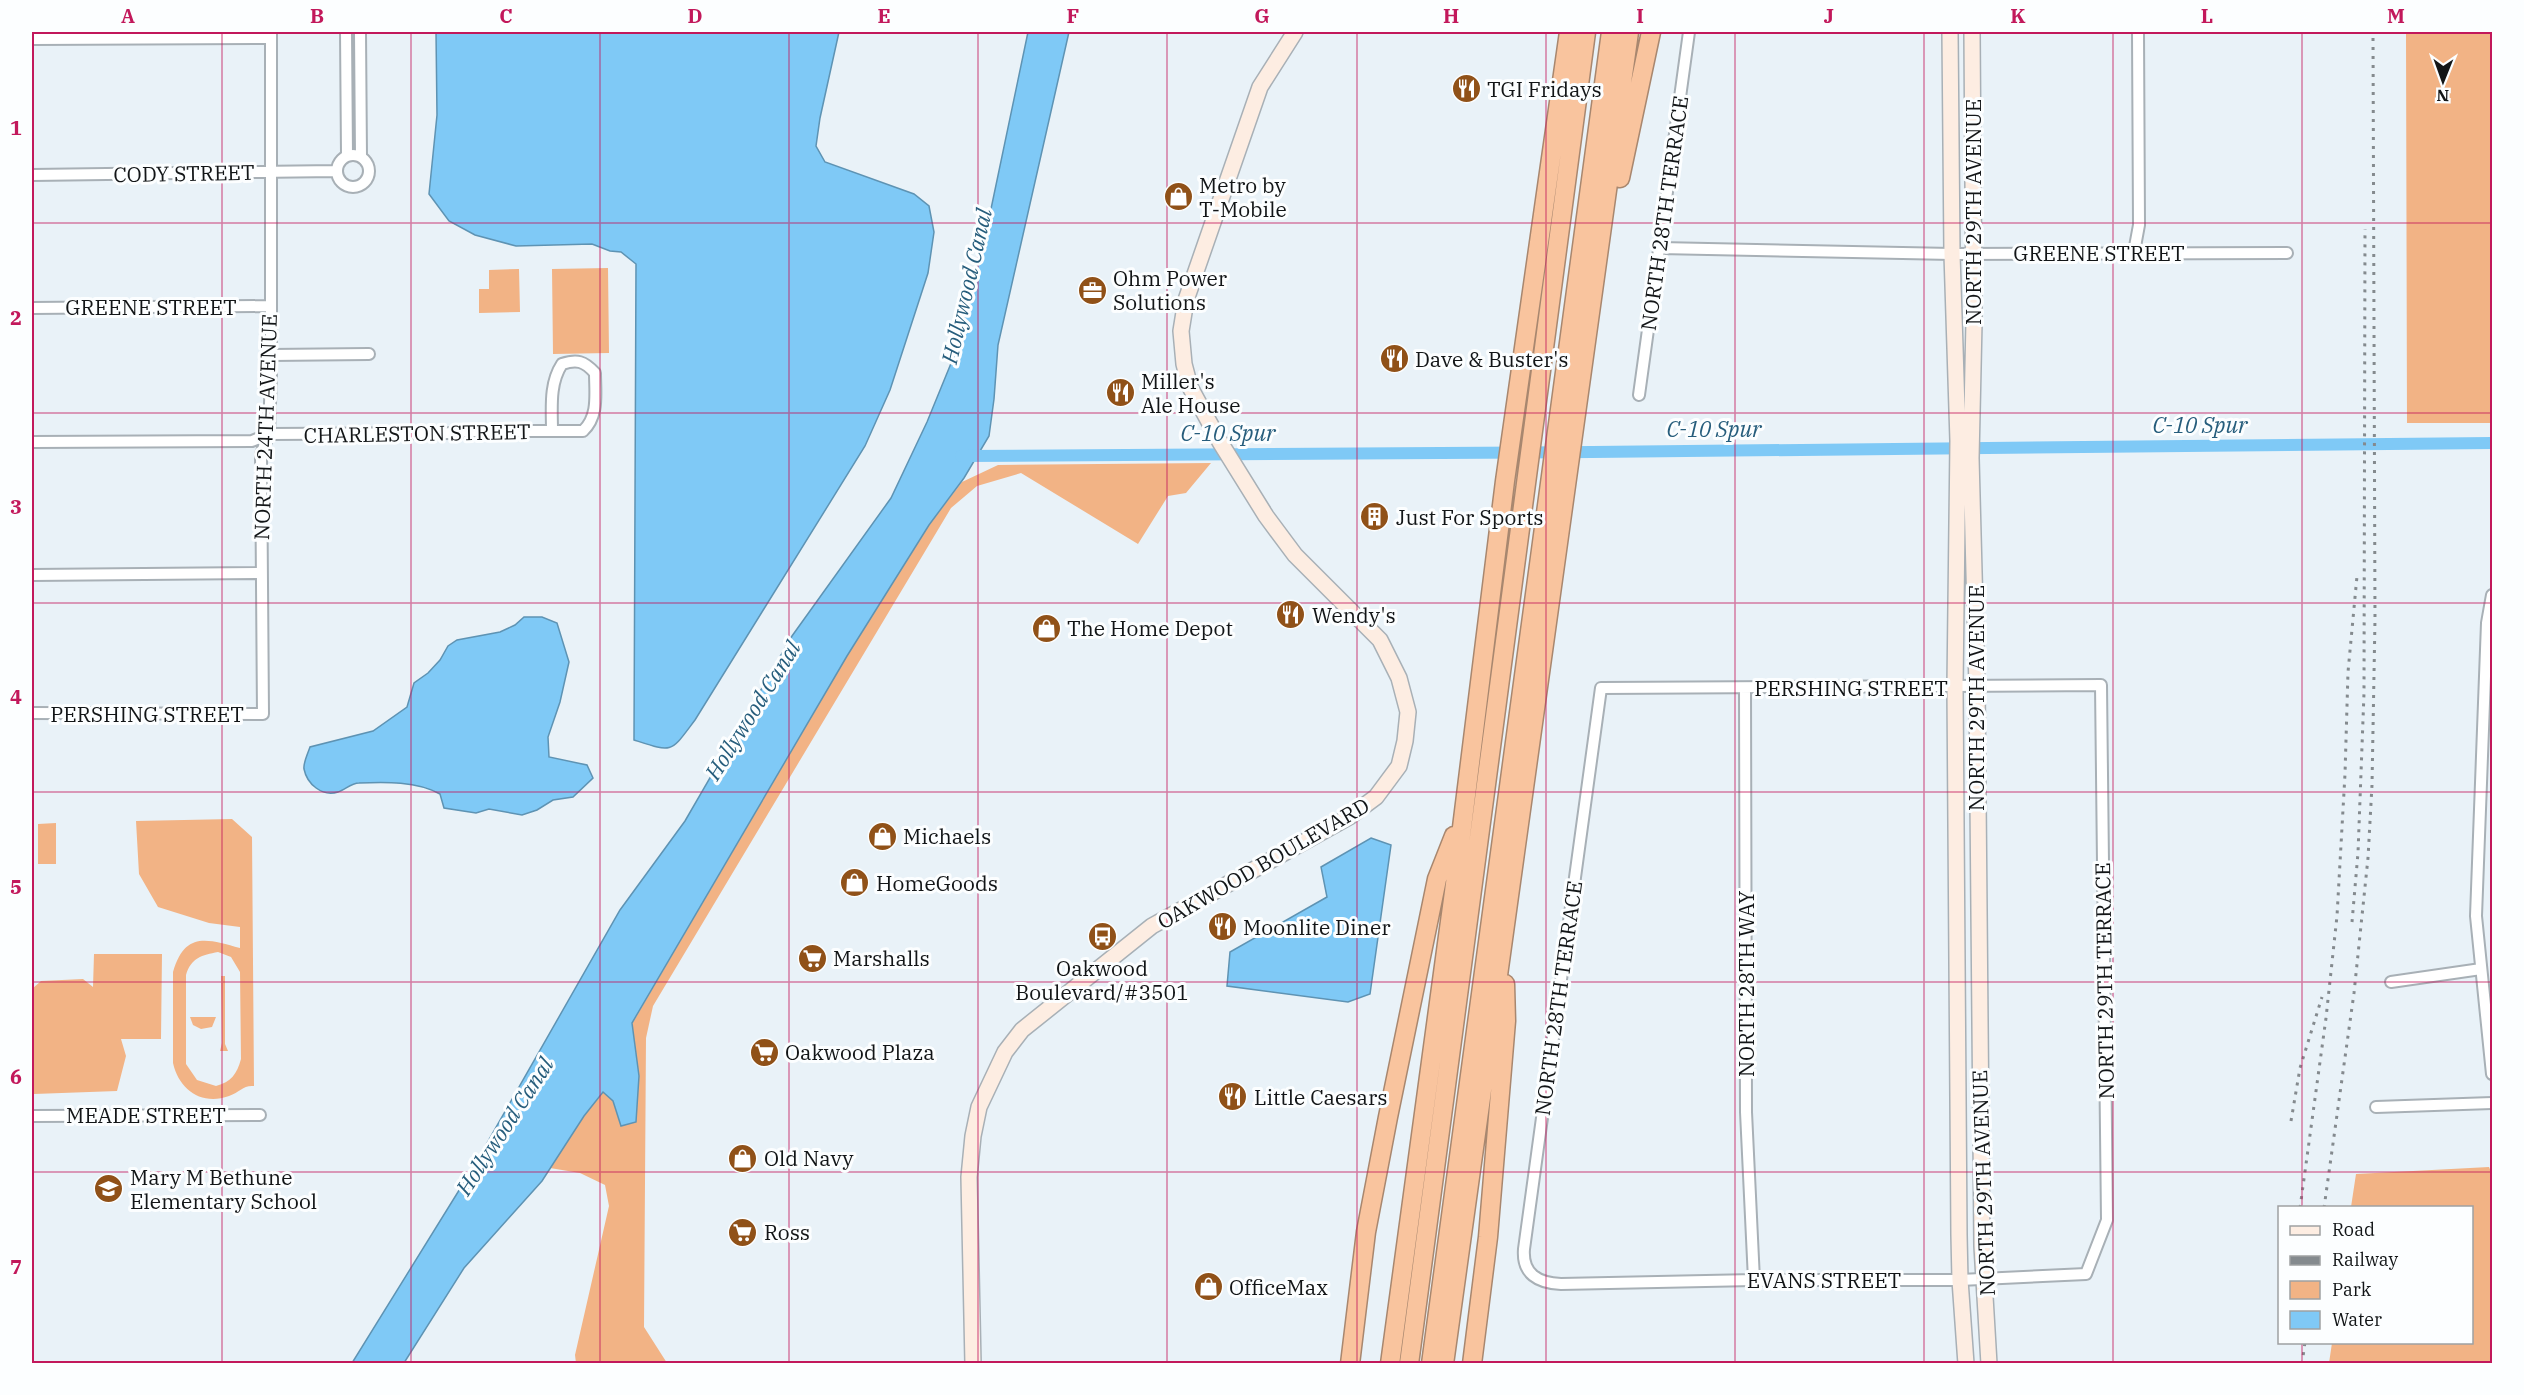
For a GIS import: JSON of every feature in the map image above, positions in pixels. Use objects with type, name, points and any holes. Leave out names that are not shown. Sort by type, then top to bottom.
[{"type":"highway","points":[[1390,1364],[1567,32]]},
{"type":"highway","points":[[1409,1364],[1586,32]]},
{"type":"highway","points":[[1444,1364],[1504,938],[1558,479],[1557,427],[1611,32]]},
{"type":"highway","points":[[1431,1364],[1558,479],[1576,423],[1629,32]]},
{"type":"highway","points":[[1599,249],[1612,221],[1650,32]]},
{"type":"highway","points":[[1350,1364],[1366,1232],[1437,879],[1462,815]]},
{"type":"highway","points":[[1472,1364],[1488,1237],[1506,1021],[1504,938]]},
{"type":"street","points":[[346,32],[347,156],[338,165],[336,171],[343,185],[353,188],[363,184],[369,170],[361,157],[360,32]]},
{"type":"street","name":"OAKWOOD BOULEVARD","points":[[973,1364],[969,1176],[972,1146],[979,1107],[1005,1052],[1022,1030],[1152,926],[1349,817],[1376,797],[1399,766],[1405,741],[1408,712],[1399,678],[1380,640],[1295,555],[1266,516],[1220,442],[1190,387],[1181,350],[1183,317],[1189,293],[1260,87],[1295,32]]},
{"type":"street","name":"NORTH 28TH TERRACE","points":[[1639,395],[1689,32]]},
{"type":"street","name":"NORTH 29TH AVENUE","points":[[1950,32],[1952,254],[1964,441]]},
{"type":"street","name":"NORTH 29TH AVENUE","points":[[1966,1364],[1960,1280],[1955,687],[1974,254],[1972,32]]},
{"type":"street","points":[[2134,252],[2139,225],[2138,32]]},
{"type":"street","points":[[32,39],[271,35]]},
{"type":"street","name":"NORTH 24TH AVENUE","points":[[263,714],[260,573],[261,454],[268,434],[271,355],[271,35]]},
{"type":"street","points":[[347,156],[361,157]]},
{"type":"street","name":"CODY STREET","points":[[32,175],[336,171]]},
{"type":"street","name":"GREENE STREET","points":[[1660,248],[1952,254],[2287,253]]},
{"type":"street","name":"GREENE STREET","points":[[32,308],[270,306]]},
{"type":"street","points":[[271,355],[369,354]]},
{"type":"street","name":"CHARLESTON STREET","points":[[32,442],[252,441],[268,434],[583,432],[591,424],[596,404],[595,373],[587,364],[576,360],[562,364],[555,374],[552,431]]},
{"type":"street","name":"NORTH 29TH AVENUE","points":[[1964,458],[1977,686],[1982,1246],[1989,1364]]},
{"type":"street","points":[[32,575],[260,573]]},
{"type":"street","points":[[2493,595],[2487,623],[2488,697],[2475,916],[2481,969],[2488,1004],[2493,1074]]},
{"type":"street","name":"PERSHING STREET","points":[[1601,688],[2101,685]]},
{"type":"street","name":"NORTH 29TH TERRACE","points":[[2086,1274],[2107,1220],[2101,685]]},
{"type":"street","name":"NORTH 28TH TERRACE","points":[[1561,1284],[1539,1281],[1528,1271],[1523,1257],[1556,1003],[1601,688]]},
{"type":"street","name":"NORTH 28TH WAY","points":[[1745,688],[1746,1112],[1755,1280]]},
{"type":"street","name":"PERSHING STREET","points":[[32,714],[263,714]]},
{"type":"street","points":[[2391,982],[2481,969]]},
{"type":"street","points":[[2376,1107],[2493,1103]]},
{"type":"street","name":"MEADE STREET","points":[[32,1116],[260,1115]]},
{"type":"street","name":"EVANS STREET","points":[[1561,1284],[1755,1280],[1960,1280],[2086,1274]]},
{"type":"green space","points":[[2406,32],[2492,32],[2492,423],[2407,423]]},
{"type":"green space","points":[[608,268],[609,353],[553,354],[552,269]]},
{"type":"green space","points":[[519,269],[520,312],[479,313],[479,289],[489,289],[489,270]]},
{"type":"green space","points":[[1211,463],[1186,493],[1168,496],[1138,544],[1021,473],[977,486],[951,508],[653,1006],[646,1038],[644,1327],[667,1363],[576,1363],[575,1355],[609,1206],[605,1185],[580,1173],[550,1168],[584,1116],[603,1092],[613,1101],[621,1125],[639,1076],[632,1024],[847,656],[929,525],[962,482],[998,465]]},
{"type":"green space","points":[[232,819],[252,837],[254,1086],[244,1088],[229,1096],[219,1099],[201,1097],[186,1088],[176,1073],[173,1063],[173,972],[184,950],[199,941],[217,942],[240,948],[240,927],[209,923],[158,907],[139,874],[136,821]],"holes":[[[218,952],[231,957],[240,972],[241,1059],[233,1077],[216,1086],[197,1080],[186,1064],[186,975],[194,961],[202,956]]]},
{"type":"green space","points":[[56,823],[56,864],[38,864],[38,824]]},
{"type":"green space","points":[[94,954],[162,954],[161,1039],[121,1039],[126,1056],[117,1091],[34,1094],[32,1092],[32,989],[41,981],[83,979],[93,987]]},
{"type":"green space","points":[[221,976],[225,976],[225,1044],[228,1051],[220,1051],[222,1043]]},
{"type":"green space","points":[[190,1017],[216,1017],[212,1027],[201,1029],[193,1025]]},
{"type":"green space","points":[[2489,1167],[2492,1174],[2492,1363],[2329,1363],[2332,1344],[2473,1344],[2473,1206],[2351,1206],[2356,1174]]},
{"type":"water","points":[[436,32],[839,32],[816,146],[825,162],[914,194],[929,206],[934,232],[928,273],[890,390],[865,446],[695,720],[681,739],[670,747],[657,747],[634,740],[636,264],[621,252],[610,251],[592,244],[516,246],[475,235],[449,221],[429,194],[437,115]]},
{"type":"water","name":"Hollywood Canal","points":[[1028,32],[1069,32],[998,345],[989,436],[964,478],[929,525],[847,656],[632,1023],[639,1076],[636,1122],[621,1126],[613,1101],[603,1092],[584,1116],[542,1181],[464,1268],[404,1363],[352,1363],[471,1171],[620,910],[685,821],[792,636],[891,498],[927,422],[954,356],[987,228]]},
{"type":"water","points":[[524,617],[542,617],[557,623],[569,662],[560,702],[548,737],[549,757],[587,765],[593,778],[573,797],[553,800],[537,810],[522,815],[489,809],[476,813],[444,808],[440,794],[411,785],[356,783],[341,791],[326,793],[316,788],[308,780],[304,767],[310,747],[373,731],[407,707],[414,683],[440,660],[448,646],[457,640],[500,632],[515,625]]},
{"type":"water","points":[[1371,838],[1391,845],[1370,994],[1348,1002],[1227,986],[1230,952],[1327,897],[1321,867]]},
{"type":"waterway","name":"C-10 Spur","points":[[961,456],[2492,443]]},
{"type":"railway","points":[[2324,1206],[2354,993],[2368,858],[2372,785],[2375,619],[2373,32]]},
{"type":"railway","points":[[2352,922],[2358,853],[2364,693],[2365,229]]},
{"type":"railway","points":[[2300,1206],[2326,1018],[2337,916],[2348,672],[2357,576]]},
{"type":"railway","points":[[2291,1121],[2300,1068],[2322,997]]},
{"type":"railway","points":[[2302,1364],[2305,1344]]},
{"type":"place","name":"TGI Fridays","points":[[1466,89]]},
{"type":"place","name":"Metro by T-Mobile","points":[[1178,197]]},
{"type":"place","name":"Ohm Power Solutions","points":[[1092,290]]},
{"type":"place","name":"Dave & Buster's","points":[[1394,359]]},
{"type":"place","name":"Miller's Ale House","points":[[1120,393]]},
{"type":"place","name":"Just For Sports","points":[[1375,517]]},
{"type":"place","name":"Wendy's","points":[[1291,615]]},
{"type":"place","name":"The Home Depot","points":[[1046,628]]},
{"type":"place","name":"Michaels","points":[[882,836]]},
{"type":"place","name":"HomeGoods","points":[[855,883]]},
{"type":"place","name":"Moonlite Diner","points":[[1222,927]]},
{"type":"place","name":"Oakwood Boulevard/#3501","points":[[1102,937]]},
{"type":"place","name":"Marshalls","points":[[812,958]]},
{"type":"place","name":"Oakwood Plaza","points":[[764,1052]]},
{"type":"place","name":"Little Caesars","points":[[1233,1097]]},
{"type":"place","name":"Old Navy","points":[[743,1158]]},
{"type":"place","name":"Mary M Bethune Elementary School","points":[[109,1189]]},
{"type":"place","name":"Ross","points":[[743,1232]]},
{"type":"place","name":"OfficeMax","points":[[1208,1287]]}]
